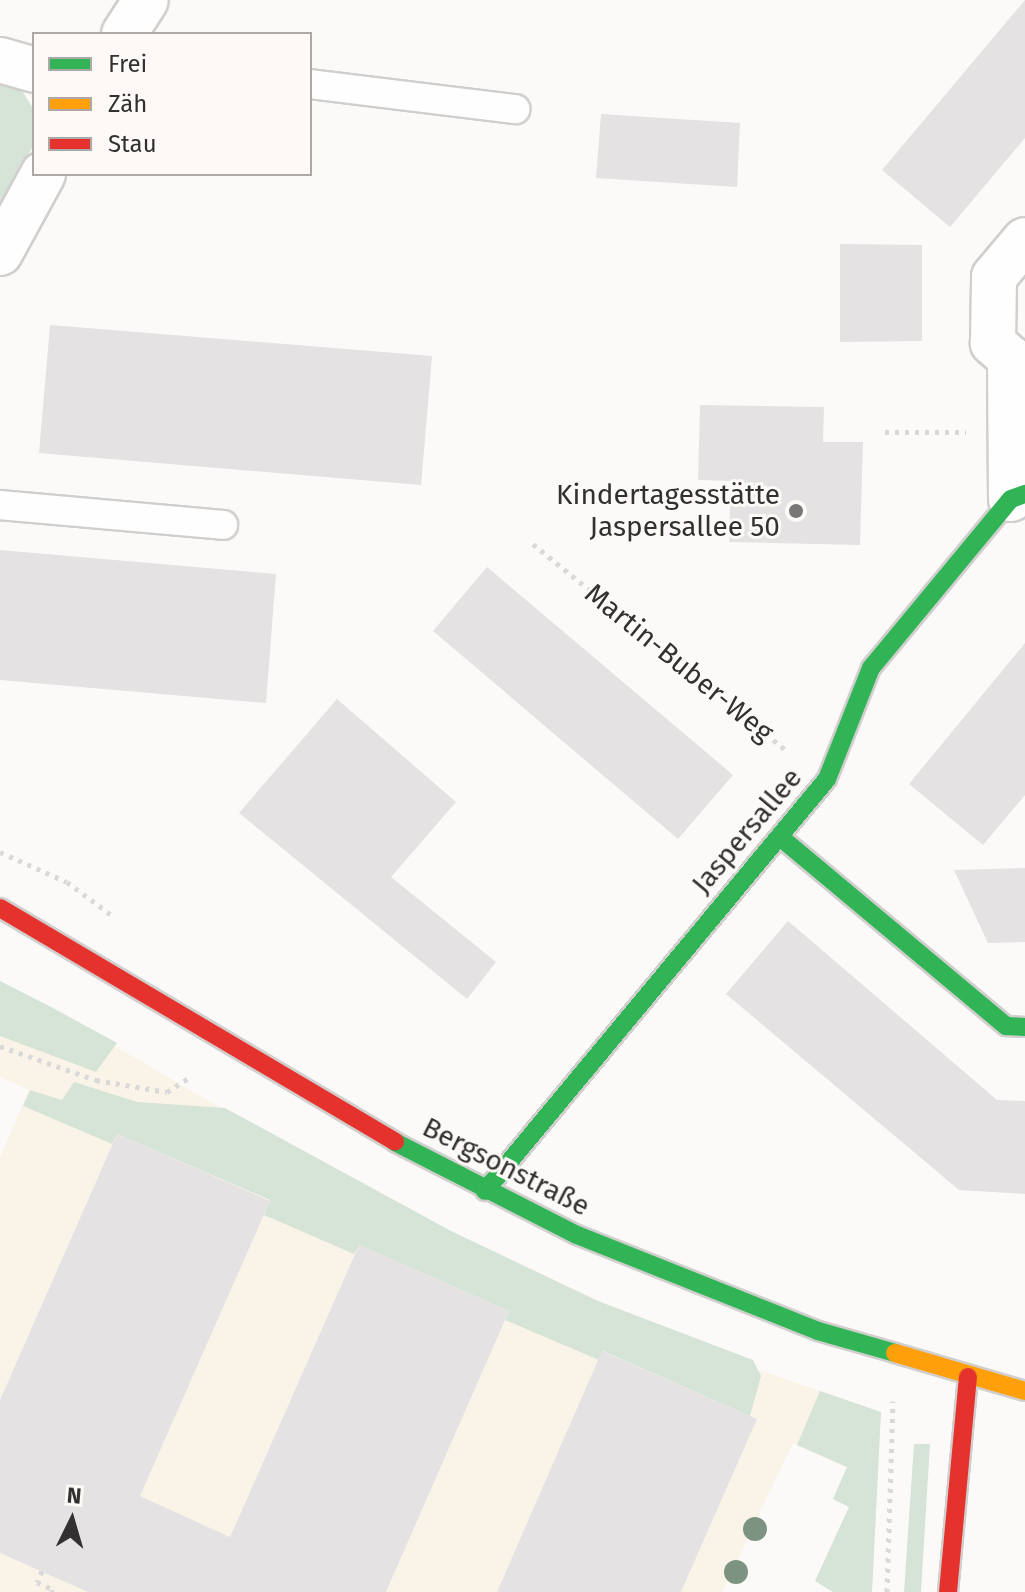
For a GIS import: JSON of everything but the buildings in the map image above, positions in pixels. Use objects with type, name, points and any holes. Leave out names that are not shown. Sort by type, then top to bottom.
[{"type":"street","points":[[125,32],[146,0]]},
{"type":"street","points":[[0,60],[32,69]]},
{"type":"street","points":[[0,253],[42,176]]},
{"type":"street","points":[[1018,496],[1011,433],[1017,355],[993,343],[994,277],[1025,240]]},
{"type":"street","name":"Jaspersallee","points":[[485,1191],[827,779],[871,668],[1018,496]]},
{"type":"street","points":[[780,837],[1006,1026],[1025,1027]]},
{"type":"street","name":"Bergsonstraße","points":[[0,908],[485,1191],[750,1306],[968,1377],[1025,1391]]},
{"type":"street","points":[[948,1592],[968,1377]]},
{"type":"lane","points":[[312,84],[515,109]]},
{"type":"lane","points":[[0,505],[223,525]]},
{"type":"path","points":[[885,432],[1011,433]]},
{"type":"path","name":"Martin-Buber-Weg","points":[[533,544],[827,779]]},
{"type":"path","points":[[0,1046],[96,1080],[167,1092],[197,1073]]},
{"type":"path","points":[[887,1592],[893,1397]]},
{"type":"path","points":[[42,1571],[37,1582],[59,1592]]},
{"type":"shaded area","points":[[0,80],[16,81],[32,107],[32,148],[0,203]]},
{"type":"shaded area","points":[[0,981],[117,1043],[96,1072],[0,1036]]},
{"type":"shaded area","points":[[0,1002],[105,1040],[382,1203],[681,1343],[881,1412],[872,1592],[833,1592],[815,1581],[849,1507],[833,1499],[847,1468],[793,1443],[722,1592],[681,1592],[757,1419],[603,1351],[497,1592],[386,1592],[509,1311],[359,1245],[230,1537],[140,1496],[270,1201],[117,1134],[0,1400],[0,1157],[29,1090],[0,1077]]},
{"type":"shaded area","points":[[74,1082],[137,1102],[225,1108],[451,1231],[598,1301],[753,1360],[761,1376],[750,1416],[603,1351],[599,1360],[505,1320],[509,1311],[359,1245],[354,1254],[264,1215],[270,1200],[117,1134],[112,1144],[23,1106],[30,1090],[62,1100]]},
{"type":"shaded area","points":[[820,1391],[881,1412],[872,1592],[833,1592],[815,1581],[849,1507],[833,1499],[847,1467],[797,1445]]},
{"type":"shaded area","points":[[914,1444],[930,1444],[921,1592],[904,1592]]},
{"type":"shaded area","points":[[0,1535],[88,1592],[0,1592]]},
{"type":"traffic: fast","points":[[485,1191],[827,779],[871,668],[1011,499],[1025,494]]},
{"type":"traffic: fast","points":[[780,837],[1006,1026],[1025,1027]]},
{"type":"traffic: fast","points":[[395,1142],[577,1235],[818,1331],[895,1353]]},
{"type":"traffic: slow","points":[[895,1353],[1025,1391]]},
{"type":"traffic: jam","points":[[0,908],[395,1142]]},
{"type":"traffic: jam","points":[[948,1592],[968,1377]]},
{"type":"place","name":"Kindertagesstätte Jaspersallee 50","points":[[796,511]]}]
